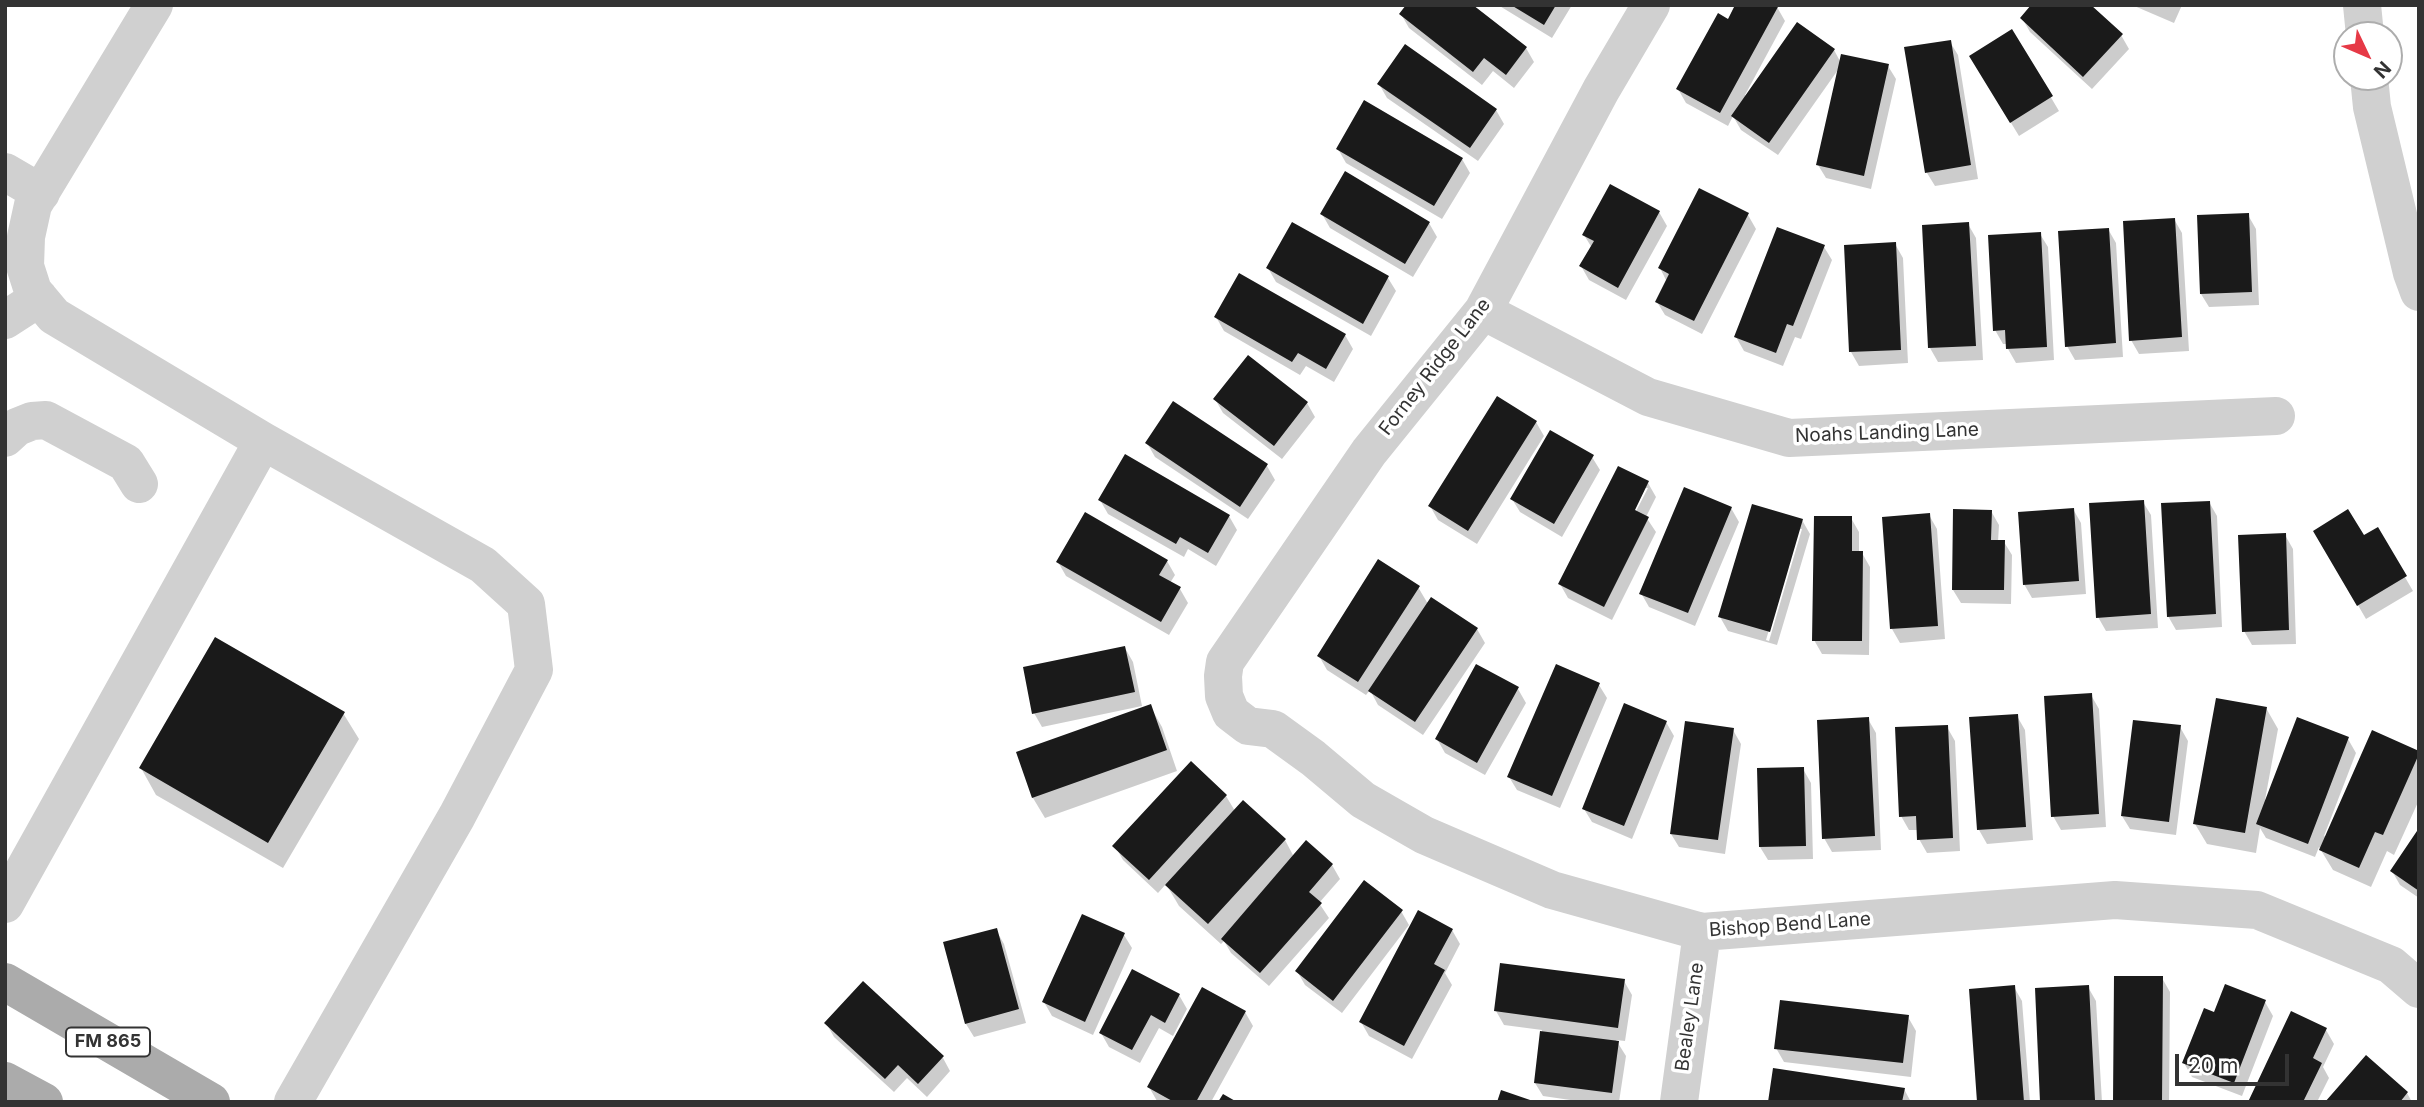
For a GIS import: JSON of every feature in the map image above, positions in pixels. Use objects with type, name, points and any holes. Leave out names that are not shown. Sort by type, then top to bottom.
[{"type":"main road","name":"FM 865","points":[[5,982],[211,1102]]},
{"type":"main road","points":[[5,1081],[44,1102]]},
{"type":"street","points":[[154,5],[33,205],[26,237],[26,266],[33,291],[54,316],[263,441],[483,565],[526,604],[534,670],[457,816],[293,1102]]},
{"type":"street","name":"Forney Ridge Lane","points":[[1263,609],[1369,452],[1483,311],[1601,90],[1651,5]]},
{"type":"street","points":[[2370,91],[2412,273],[2419,292]]},
{"type":"street","points":[[5,172],[41,193]]},
{"type":"street","points":[[5,320],[39,299]]},
{"type":"street","name":"Noahs Landing Lane","points":[[1483,311],[1648,397],[1789,438],[2276,416]]},
{"type":"street","points":[[5,438],[17,427],[32,421],[46,420],[126,463],[139,484]]},
{"type":"street","points":[[5,904],[263,441]]},
{"type":"street","name":"Bishop Bend Lane","points":[[1263,609],[1225,662],[1224,696],[1231,713],[1248,726],[1273,729],[1363,800],[1424,835],[1552,890],[1702,932],[2115,900],[2257,910],[2391,965],[2419,989]]},
{"type":"street","name":"Bealey Lane","points":[[1679,1102],[1702,932]]},
{"type":"building","points":[[1406,5],[1473,5],[1527,47],[1506,75],[1484,58],[1473,72],[1399,14]]},
{"type":"building","points":[[1511,5],[1556,5],[1544,25]]},
{"type":"building","points":[[1735,5],[1779,5],[1720,113],[1676,89],[1718,13],[1728,19]]},
{"type":"building","points":[[2031,5],[2091,5],[2123,34],[2083,77],[2020,18]]},
{"type":"building","points":[[1797,22],[1835,49],[1769,143],[1731,116]]},
{"type":"building","points":[[2012,29],[2053,96],[2010,123],[1969,56]]},
{"type":"building","points":[[1951,40],[1971,165],[1925,173],[1904,47]]},
{"type":"building","points":[[1405,44],[1497,109],[1470,148],[1377,84]]},
{"type":"building","points":[[1841,54],[1889,64],[1864,176],[1816,165]]},
{"type":"building","points":[[1364,100],[1463,158],[1434,206],[1336,149]]},
{"type":"building","points":[[1345,171],[1430,222],[1405,264],[1320,214]]},
{"type":"building","points":[[1610,184],[1660,211],[1618,288],[1579,266],[1594,241],[1582,235]]},
{"type":"building","points":[[1699,188],[1749,213],[1694,321],[1655,302],[1669,274],[1658,268]]},
{"type":"building","points":[[2249,213],[2252,292],[2200,294],[2197,215]]},
{"type":"building","points":[[2175,218],[2182,337],[2129,341],[2123,221]]},
{"type":"building","points":[[1292,222],[1389,276],[1363,324],[1266,268]]},
{"type":"building","points":[[1969,222],[1976,346],[1928,348],[1922,225]]},
{"type":"building","points":[[1777,227],[1825,245],[1793,326],[1787,324],[1776,353],[1734,337]]},
{"type":"building","points":[[2109,228],[2116,343],[2065,347],[2058,231]]},
{"type":"building","points":[[2041,232],[2047,347],[2006,349],[2005,330],[1993,331],[1988,235]]},
{"type":"building","points":[[1896,242],[1901,350],[1849,352],[1844,245]]},
{"type":"building","points":[[1239,273],[1346,334],[1326,369],[1298,353],[1292,362],[1214,317]]},
{"type":"building","points":[[1248,355],[1308,402],[1274,446],[1213,399]]},
{"type":"building","points":[[1497,396],[1537,421],[1468,531],[1428,506]]},
{"type":"building","points":[[1173,401],[1268,464],[1240,507],[1145,443]]},
{"type":"building","points":[[1550,430],[1594,455],[1554,524],[1510,499]]},
{"type":"building","points":[[1125,454],[1230,515],[1208,553],[1180,537],[1176,544],[1098,500]]},
{"type":"building","points":[[1618,466],[1649,481],[1635,510],[1649,517],[1604,607],[1558,584]]},
{"type":"building","points":[[1684,487],[1732,507],[1688,613],[1639,594]]},
{"type":"building","points":[[2144,500],[2151,614],[2096,618],[2089,503]]},
{"type":"building","points":[[2210,501],[2216,614],[2167,617],[2161,503]]},
{"type":"building","points":[[1752,504],[1803,519],[1770,632],[1718,617]]},
{"type":"building","points":[[2074,508],[2079,581],[2023,585],[2018,512]]},
{"type":"building","points":[[1953,509],[1992,510],[1991,540],[2005,540],[2004,590],[1952,590]]},
{"type":"building","points":[[2348,509],[2364,535],[2378,527],[2407,576],[2357,606],[2313,531]]},
{"type":"building","points":[[1085,512],[1168,560],[1159,575],[1181,587],[1161,622],[1056,562]]},
{"type":"building","points":[[1930,513],[1938,626],[1890,629],[1882,517]]},
{"type":"building","points":[[1814,516],[1852,516],[1852,551],[1863,551],[1862,641],[1812,641]]},
{"type":"building","points":[[2286,533],[2289,630],[2242,632],[2238,535]]},
{"type":"building","points":[[1378,559],[1420,586],[1358,682],[1317,656]]},
{"type":"building","points":[[1431,597],[1478,628],[1415,722],[1368,691]]},
{"type":"building","points":[[215,637],[345,712],[268,843],[139,768]]},
{"type":"building","points":[[1125,646],[1135,692],[1032,714],[1023,667]]},
{"type":"building","points":[[1476,664],[1519,687],[1477,763],[1435,739]]},
{"type":"building","points":[[1556,664],[1600,683],[1552,796],[1507,777]]},
{"type":"building","points":[[2092,693],[2099,814],[2051,817],[2044,696]]},
{"type":"building","points":[[2216,698],[2267,707],[2245,833],[2193,824]]},
{"type":"building","points":[[1624,703],[1667,721],[1624,826],[1582,809]]},
{"type":"building","points":[[1151,704],[1167,750],[1032,798],[1016,752]]},
{"type":"building","points":[[2018,714],[2026,827],[1977,830],[1969,717]]},
{"type":"building","points":[[1869,717],[1875,836],[1822,839],[1817,720]]},
{"type":"building","points":[[2297,717],[2349,737],[2308,844],[2256,824]]},
{"type":"building","points":[[2133,720],[2181,725],[2169,822],[2121,816]]},
{"type":"building","points":[[1685,721],[1734,728],[1718,840],[1670,834]]},
{"type":"building","points":[[1948,725],[1953,838],[1917,840],[1916,816],[1899,817],[1895,727]]},
{"type":"building","points":[[2372,730],[2419,751],[2419,754],[2383,835],[2375,832],[2359,868],[2319,850]]},
{"type":"building","points":[[1191,761],[1227,795],[1149,880],[1112,846]]},
{"type":"building","points":[[1804,767],[1806,846],[1759,847],[1757,768]]},
{"type":"building","points":[[1243,800],[1286,839],[1208,924],[1165,885]]},
{"type":"building","points":[[2419,828],[2419,891],[2390,871]]},
{"type":"building","points":[[1306,840],[1333,864],[1309,892],[1322,903],[1260,973],[1221,939]]},
{"type":"building","points":[[1364,880],[1403,910],[1333,1001],[1295,971]]},
{"type":"building","points":[[1418,910],[1453,929],[1434,964],[1445,970],[1404,1046],[1359,1022]]},
{"type":"building","points":[[1082,914],[1125,933],[1085,1022],[1042,1002]]},
{"type":"building","points":[[997,928],[1019,1009],[965,1024],[943,942]]},
{"type":"building","points":[[1500,963],[1625,979],[1618,1028],[1494,1011]]},
{"type":"building","points":[[1132,969],[1180,994],[1165,1023],[1151,1015],[1132,1050],[1099,1033]]},
{"type":"building","points":[[2114,976],[2163,976],[2162,1102],[2113,1102]]},
{"type":"building","points":[[863,981],[944,1056],[918,1084],[898,1065],[885,1079],[824,1023]]},
{"type":"building","points":[[2225,984],[2266,1000],[2234,1083],[2182,1063],[2204,1008],[2214,1012]]},
{"type":"building","points":[[2015,985],[2024,1102],[1977,1102],[1969,989]]},
{"type":"building","points":[[2089,985],[2095,1100],[2040,1102],[2035,988]]},
{"type":"building","points":[[1202,987],[1246,1011],[1196,1102],[1174,1102],[1147,1087]]},
{"type":"building","points":[[1780,1000],[1909,1015],[1903,1063],[1774,1049]]},
{"type":"building","points":[[2291,1011],[2327,1028],[2313,1058],[2322,1063],[2303,1102],[2248,1102]]},
{"type":"building","points":[[1540,1031],[1619,1041],[1612,1093],[1534,1083]]},
{"type":"building","points":[[2366,1055],[2408,1092],[2400,1102],[2325,1102]]},
{"type":"building","points":[[1773,1068],[1905,1088],[1902,1102],[1768,1102]]},
{"type":"building","points":[[1501,1090],[1533,1101],[1533,1102],[1497,1102]]},
{"type":"building","points":[[1223,1094],[1237,1102],[1218,1102]]}]
